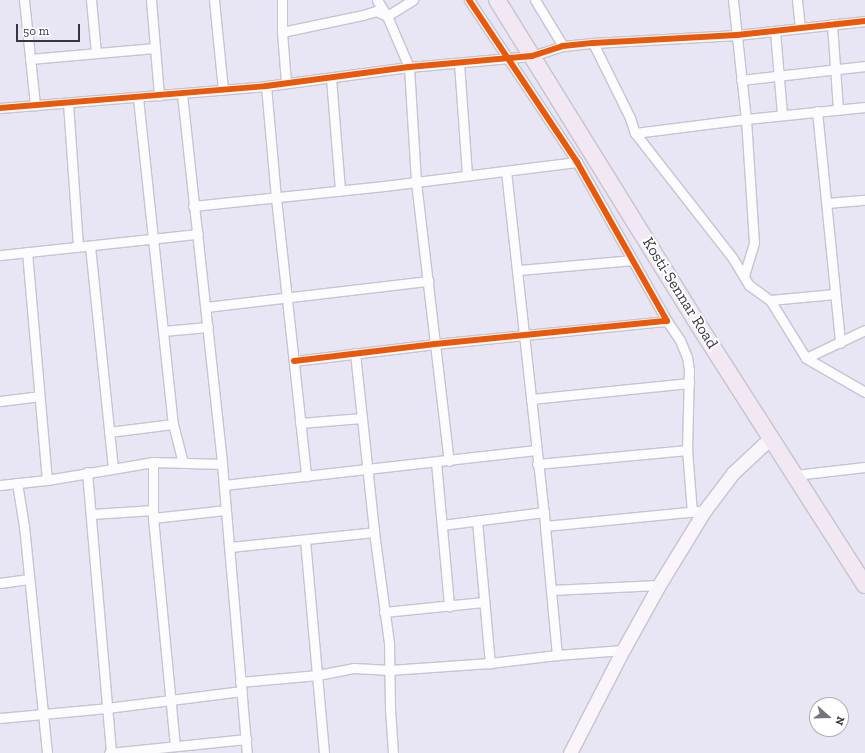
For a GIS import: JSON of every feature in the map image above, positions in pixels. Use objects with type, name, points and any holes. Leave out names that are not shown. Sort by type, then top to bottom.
[{"type":"highway","name":"Kosti-Sennar Road","points":[[497,0],[772,440],[865,585]]},
{"type":"street","points":[[24,0],[35,105]]},
{"type":"street","points":[[91,0],[96,53]]},
{"type":"street","points":[[150,0],[160,96]]},
{"type":"street","points":[[214,0],[223,90]]},
{"type":"street","points":[[282,0],[282,32],[286,83]]},
{"type":"street","points":[[377,0],[387,16],[409,67],[416,182],[449,461]]},
{"type":"street","points":[[387,16],[413,0]]},
{"type":"street","points":[[469,0],[577,162],[667,321],[684,348],[689,369],[687,450],[692,512]]},
{"type":"street","points":[[535,0],[563,46]]},
{"type":"street","points":[[733,0],[746,119],[754,243],[744,276]]},
{"type":"street","points":[[797,0],[800,28]]},
{"type":"street","points":[[282,32],[376,11],[387,16]]},
{"type":"street","points":[[0,108],[138,98],[266,86],[409,67],[532,56],[563,46],[737,35],[865,21]]},
{"type":"street","points":[[832,24],[838,110]]},
{"type":"street","points":[[775,31],[782,115]]},
{"type":"street","points":[[593,43],[630,118],[635,133],[732,257],[750,286],[770,300],[806,358],[865,392]]},
{"type":"street","points":[[30,59],[155,48]]},
{"type":"street","points":[[459,63],[467,175]]},
{"type":"street","points":[[741,80],[865,66]]},
{"type":"street","points":[[331,78],[340,191]]},
{"type":"street","points":[[266,86],[276,198],[288,298],[306,476]]},
{"type":"street","points":[[182,94],[222,464],[247,753]]},
{"type":"street","points":[[138,98],[173,424],[184,463]]},
{"type":"street","points":[[68,103],[78,248]]},
{"type":"street","points":[[635,133],[746,119],[865,107]]},
{"type":"street","points":[[817,111],[840,343]]},
{"type":"street","points":[[193,206],[340,191],[577,162]]},
{"type":"street","points":[[506,171],[518,270],[537,464],[544,512],[557,655]]},
{"type":"street","points":[[826,203],[865,200]]},
{"type":"street","points":[[0,255],[78,248],[198,234]]},
{"type":"street","points":[[90,246],[113,468]]},
{"type":"street","points":[[27,252],[47,480]]},
{"type":"street","points":[[518,270],[632,260]]},
{"type":"street","points":[[206,307],[428,281]]},
{"type":"street","points":[[770,300],[835,294]]},
{"type":"street","points":[[294,361],[435,344],[667,321]]},
{"type":"street","points":[[163,331],[208,327]]},
{"type":"street","points":[[806,358],[865,330]]},
{"type":"street","points":[[355,353],[374,532],[389,643],[390,709],[393,753]]},
{"type":"street","points":[[531,399],[689,383]]},
{"type":"street","points":[[0,401],[39,396]]},
{"type":"street","points":[[300,423],[362,418]]},
{"type":"street","points":[[109,432],[173,424]]},
{"type":"street","points":[[570,753],[623,650],[659,585],[705,510],[738,469],[764,444],[772,440]]},
{"type":"street","points":[[224,485],[449,461],[536,450]]},
{"type":"street","points":[[537,464],[687,450]]},
{"type":"street","points":[[0,485],[47,480],[153,462],[222,464]]},
{"type":"street","points":[[153,462],[153,514],[175,746]]},
{"type":"street","points":[[436,462],[449,606]]},
{"type":"street","points":[[795,476],[865,467]]},
{"type":"street","points":[[87,472],[92,514],[110,753],[175,746],[198,748],[246,739]]},
{"type":"street","points":[[17,483],[24,526],[45,714],[47,753]]},
{"type":"street","points":[[92,514],[153,514],[225,510]]},
{"type":"street","points":[[545,526],[705,510]]},
{"type":"street","points":[[442,525],[544,512]]},
{"type":"street","points":[[477,521],[490,663]]},
{"type":"street","points":[[230,547],[374,532]]},
{"type":"street","points":[[305,540],[324,753]]},
{"type":"street","points":[[0,583],[29,579]]},
{"type":"street","points":[[551,590],[659,585]]},
{"type":"street","points":[[384,612],[484,602]]},
{"type":"street","points":[[0,718],[107,708],[171,700],[354,668],[390,670],[490,663],[557,655],[623,650]]},
{"type":"cycle path","points":[[294,361],[435,344],[667,321],[577,162],[469,0]]},
{"type":"cycle path","points":[[0,108],[266,86],[409,67],[532,56],[563,46],[737,35],[865,21]]}]
